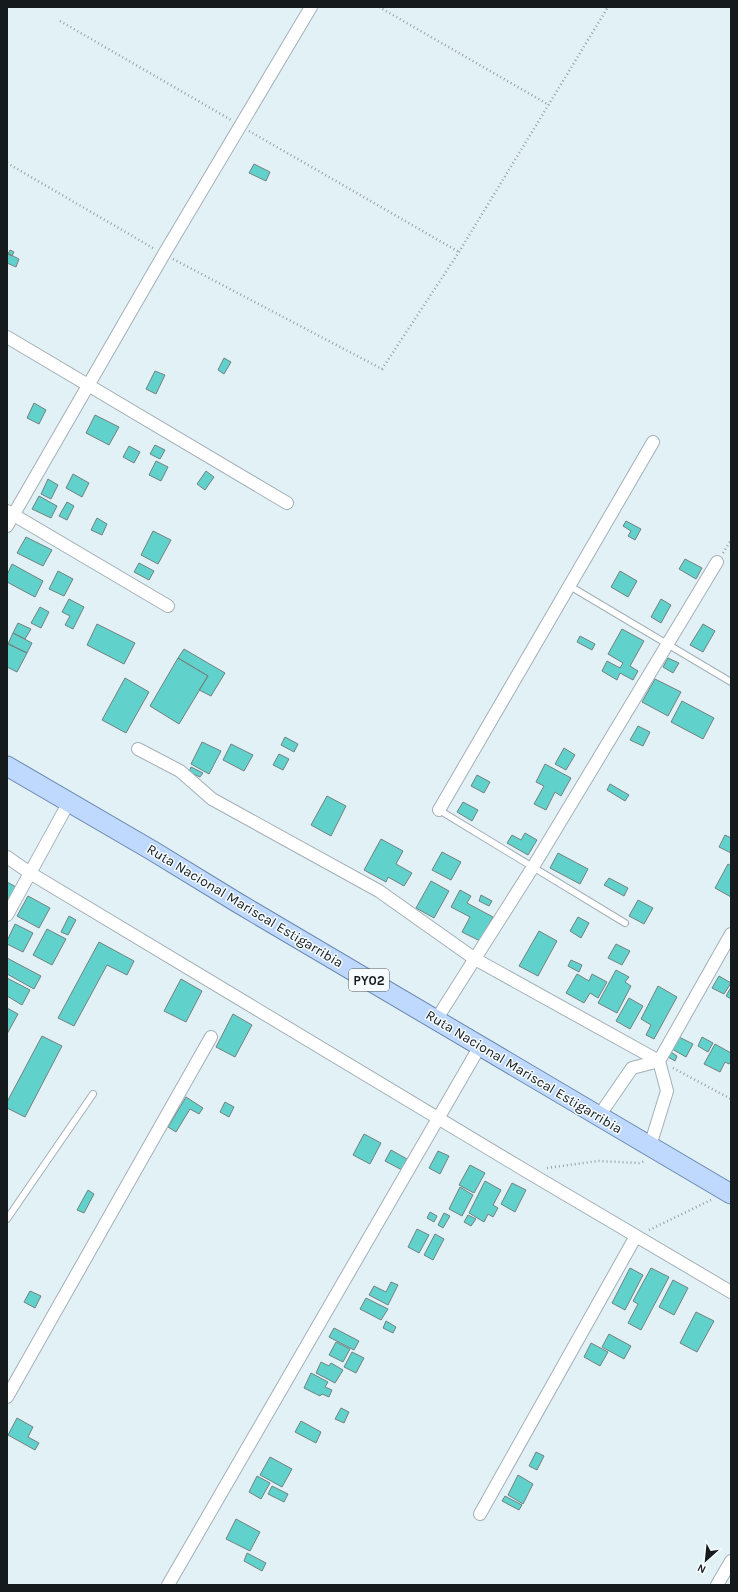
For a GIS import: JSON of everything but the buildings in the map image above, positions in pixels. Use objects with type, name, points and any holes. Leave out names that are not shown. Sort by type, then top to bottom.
[{"type":"main road","name":"Ruta Nacional Mariscal Estigarribia","points":[[7,766],[729,1193]]},
{"type":"street","points":[[7,526],[10,512],[88,385],[311,7]]},
{"type":"street","points":[[7,337],[287,503]]},
{"type":"street","points":[[439,810],[653,442]]},
{"type":"street","points":[[10,512],[168,606]]},
{"type":"street","points":[[436,1020],[533,867],[717,562]]},
{"type":"street","points":[[138,749],[180,771],[212,799],[379,891],[475,959],[659,1060],[667,1091],[656,1150]]},
{"type":"street","points":[[7,915],[69,802]]},
{"type":"street","points":[[7,857],[30,873],[526,1171],[731,1292]]},
{"type":"street","points":[[599,1116],[632,1068],[659,1060],[731,934]]},
{"type":"street","points":[[7,1397],[211,1037]]},
{"type":"street","points":[[168,1585],[480,1046]]},
{"type":"street","points":[[480,1514],[636,1236]]},
{"type":"street","points":[[717,1585],[731,1561]]},
{"type":"lane","points":[[568,586],[731,682]]},
{"type":"lane","points":[[439,810],[625,923]]},
{"type":"lane","points":[[7,1219],[93,1094]]},
{"type":"path","points":[[379,7],[548,105]]},
{"type":"path","points":[[7,163],[164,254],[382,369],[459,252],[608,7]]},
{"type":"path","points":[[60,21],[459,252]]},
{"type":"path","points":[[659,1060],[731,1099]]},
{"type":"path","points":[[526,1171],[598,1161],[639,1163],[656,1150]]},
{"type":"path","points":[[636,1236],[729,1193]]}]
